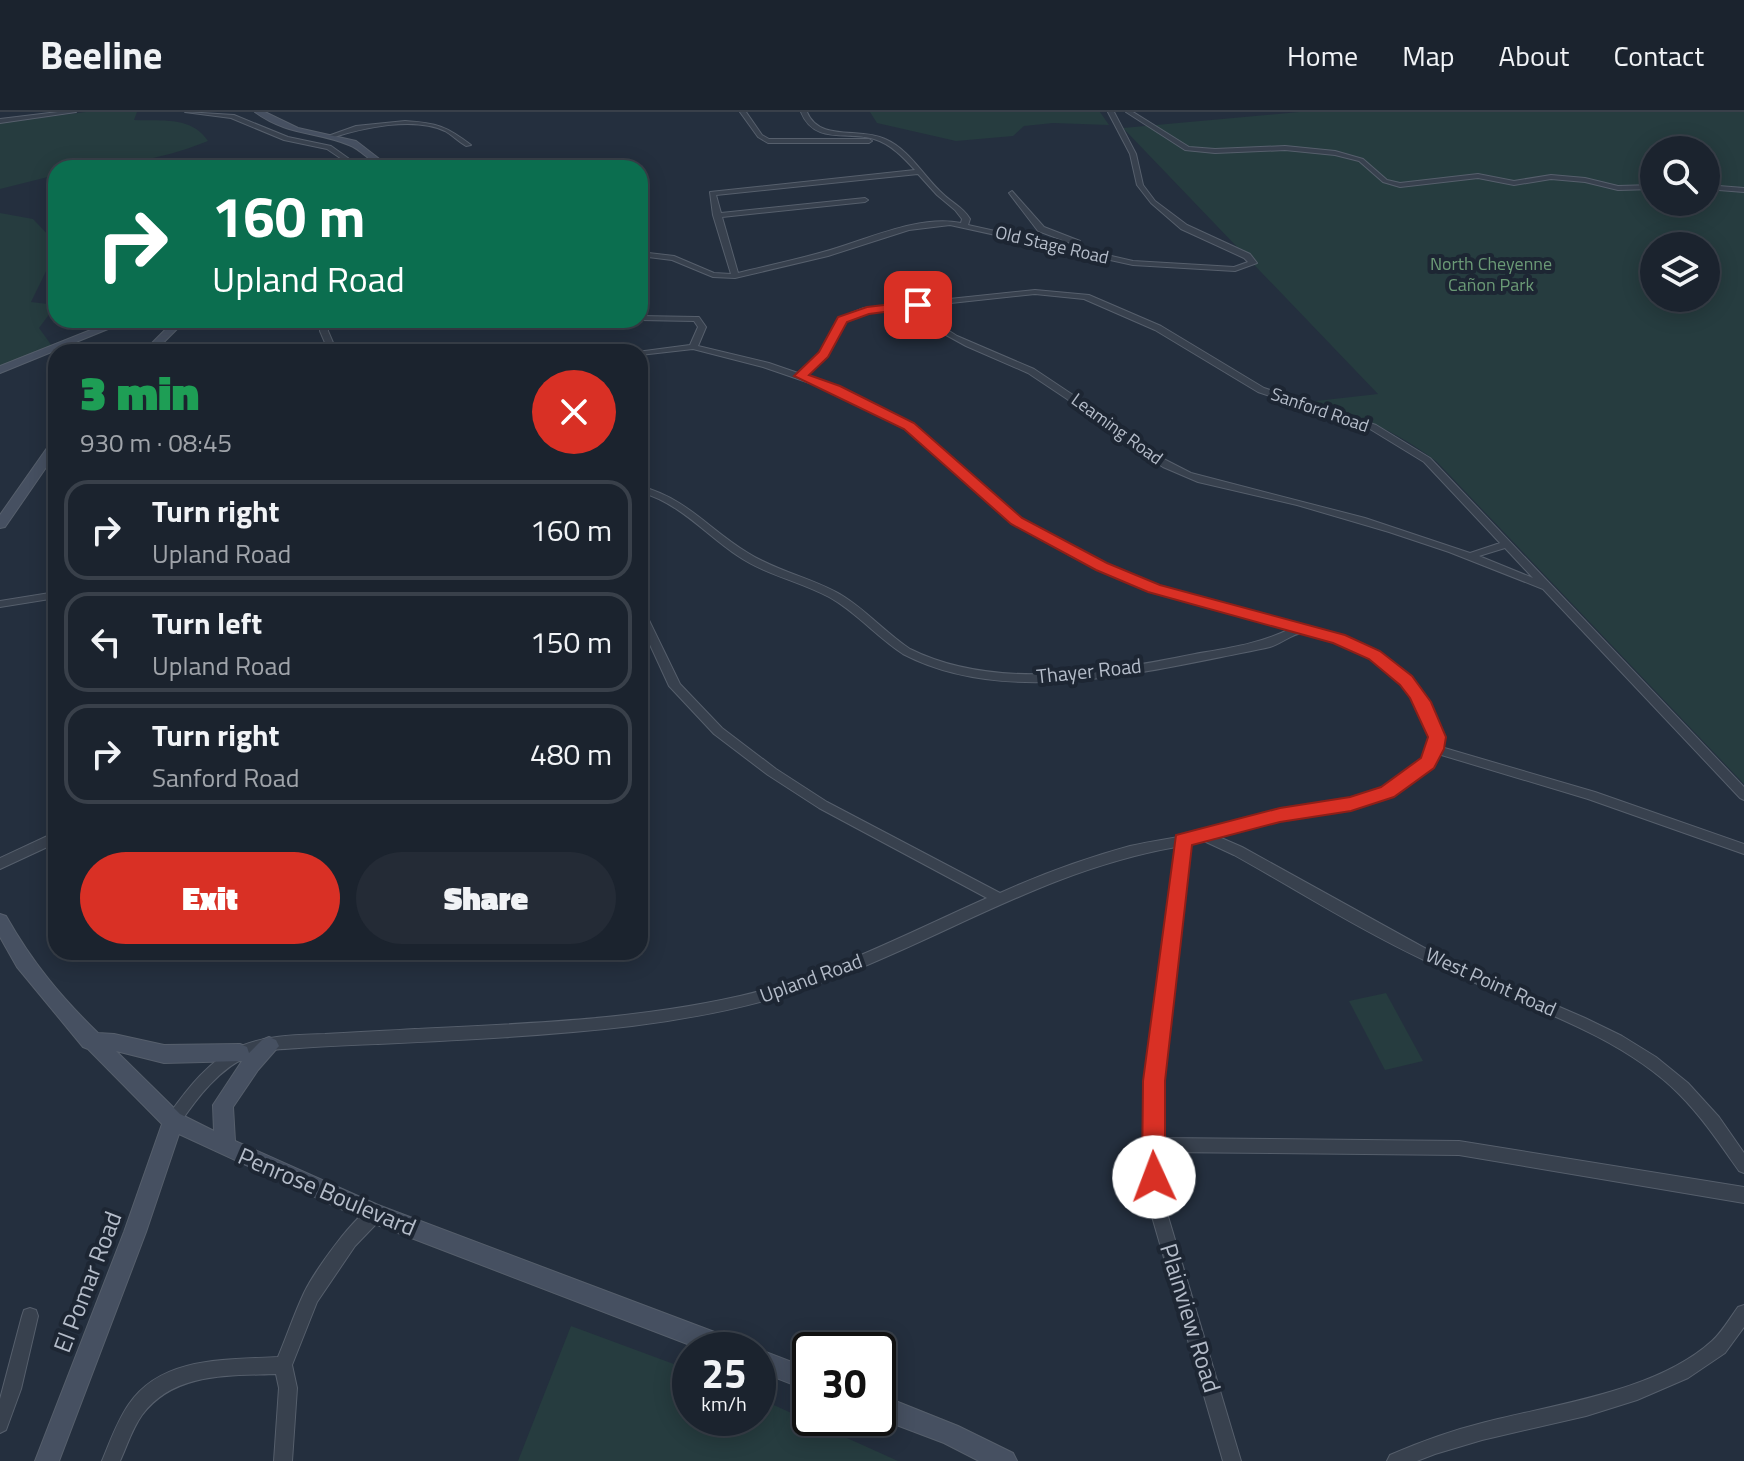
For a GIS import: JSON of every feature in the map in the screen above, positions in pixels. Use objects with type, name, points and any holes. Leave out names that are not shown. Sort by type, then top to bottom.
[{"type":"street","points":[[0,121],[73,112]]},
{"type":"street","points":[[188,112],[232,116],[286,139],[329,147],[348,160]]},
{"type":"street","points":[[259,112],[295,130],[353,143],[376,160]]},
{"type":"street","points":[[743,112],[760,136],[768,141],[888,142]]},
{"type":"street","points":[[804,112],[807,121],[817,128],[876,137],[888,142],[938,193],[962,211],[966,219],[964,225]]},
{"type":"street","name":"Old Stage Road","points":[[648,255],[665,256],[713,275],[735,276],[920,225],[964,225],[1077,252],[1157,265],[1235,269],[1253,263],[1247,256],[1176,222],[1153,202],[1140,185],[1133,154],[1111,112]]},
{"type":"street","points":[[1129,112],[1187,149],[1285,148],[1335,153],[1361,160],[1385,181],[1400,185],[1478,176],[1514,183],[1551,177],[1585,180],[1618,188],[1640,187]]},
{"type":"street","points":[[331,136],[360,127],[414,125],[447,130],[468,145]]},
{"type":"street","points":[[735,276],[712,193],[919,172]]},
{"type":"street","points":[[1720,188],[1744,190]]},
{"type":"street","points":[[1012,193],[1041,229],[1077,243],[1077,252]]},
{"type":"street","points":[[717,215],[865,200]]},
{"type":"street","name":"Sanford Road","points":[[800,376],[824,354],[842,320],[867,310],[1035,292],[1074,294],[1098,301],[1169,334],[1261,390],[1352,418],[1402,442],[1427,460],[1744,795]]},
{"type":"street","name":"Leaming Road","points":[[918,305],[925,316],[942,330],[1048,381],[1083,404],[1132,444],[1174,469],[1381,525],[1473,555],[1548,589]]},
{"type":"street","points":[[648,318],[696,319],[702,327],[693,347]]},
{"type":"street","points":[[65,344],[105,328]]},
{"type":"street","points":[[156,344],[173,328]]},
{"type":"street","points":[[648,352],[693,347],[836,389],[909,426],[1007,514],[1073,553],[1154,589],[1358,646],[1390,666],[1406,681],[1425,707],[1437,737],[1435,749],[1603,799],[1744,849]]},
{"type":"street","points":[[0,370],[48,351]]},
{"type":"street","points":[[0,524],[48,455]]},
{"type":"street","name":"Thayer Road","points":[[648,492],[665,498],[696,518],[725,544],[756,563],[842,600],[901,649],[959,670],[1010,677],[1076,676],[1270,643],[1298,630]]},
{"type":"street","points":[[1473,555],[1507,544]]},
{"type":"street","points":[[0,604],[48,596]]},
{"type":"street","points":[[648,629],[675,686],[718,731],[823,805],[996,897]]},
{"type":"street","name":"Upland Road","points":[[173,1121],[190,1095],[240,1053],[269,1046],[596,1022],[737,1003],[826,977],[996,897],[1089,863],[1252,822],[1372,798],[1417,773],[1435,749]]},
{"type":"street","name":"West Point Road","points":[[1205,836],[1451,967],[1589,1024],[1624,1042],[1670,1074],[1689,1092],[1721,1130],[1744,1166]]},
{"type":"street","name":"Plainview Road","points":[[1183,840],[1154,1081],[1152,1145],[1159,1213],[1232,1461]]},
{"type":"street","points":[[0,864],[48,841]]},
{"type":"street","name":"Penrose Boulevard","points":[[0,921],[35,977],[90,1041],[173,1121],[374,1214],[685,1332]]},
{"type":"street","points":[[90,1041],[114,1042],[164,1054],[240,1053]]},
{"type":"street","points":[[225,1147],[223,1105],[251,1064],[269,1046]]},
{"type":"street","name":"El Pomar Road","points":[[47,1461],[135,1232],[173,1121]]},
{"type":"street","points":[[1152,1145],[1459,1148],[1744,1195]]},
{"type":"street","points":[[283,1461],[288,1388],[283,1365],[311,1296],[349,1240],[374,1214]]},
{"type":"street","points":[[1396,1461],[1430,1446],[1628,1395],[1660,1383],[1689,1368],[1721,1344],[1744,1313]]},
{"type":"street","points":[[0,1424],[30,1316]]},
{"type":"street","points":[[111,1461],[136,1409],[148,1393],[169,1379],[187,1372],[283,1365]]},
{"type":"street","points":[[896,1413],[950,1434],[1005,1461]]},
{"type":"green space","points":[[86,112],[137,112],[134,120],[165,120],[185,124],[208,141],[142,160],[48,160],[48,177],[0,189],[0,123]]},
{"type":"green space","points":[[870,112],[1100,112],[1109,125],[1053,123],[1024,126],[1013,136],[956,141],[877,123]]},
{"type":"green space","name":"North Cheyenne Cañon Park","points":[[1299,112],[1744,112],[1744,784],[1437,462],[1407,441],[1375,425],[1307,402],[1378,394],[1123,128]]},
{"type":"green space","points":[[0,213],[33,219],[48,235],[48,267],[31,302],[48,304],[48,316],[39,328],[51,344],[3,366],[0,374]]},
{"type":"green space","points":[[1386,993],[1423,1061],[1385,1070],[1349,1001]]},
{"type":"green space","points":[[571,1326],[672,1363],[672,1436],[776,1436],[776,1406],[792,1413],[792,1436],[842,1436],[898,1461],[518,1461]]},
{"type":"route","points":[[918,305],[867,310],[850,315],[837,326],[824,354],[800,376],[836,389],[909,426],[947,457],[996,505],[1017,521],[1073,553],[1154,589],[1339,639],[1374,655],[1390,666],[1416,694],[1437,737],[1435,749],[1427,763],[1404,783],[1387,792],[1351,804],[1280,815],[1183,840],[1154,1081],[1154,1177]]}]
